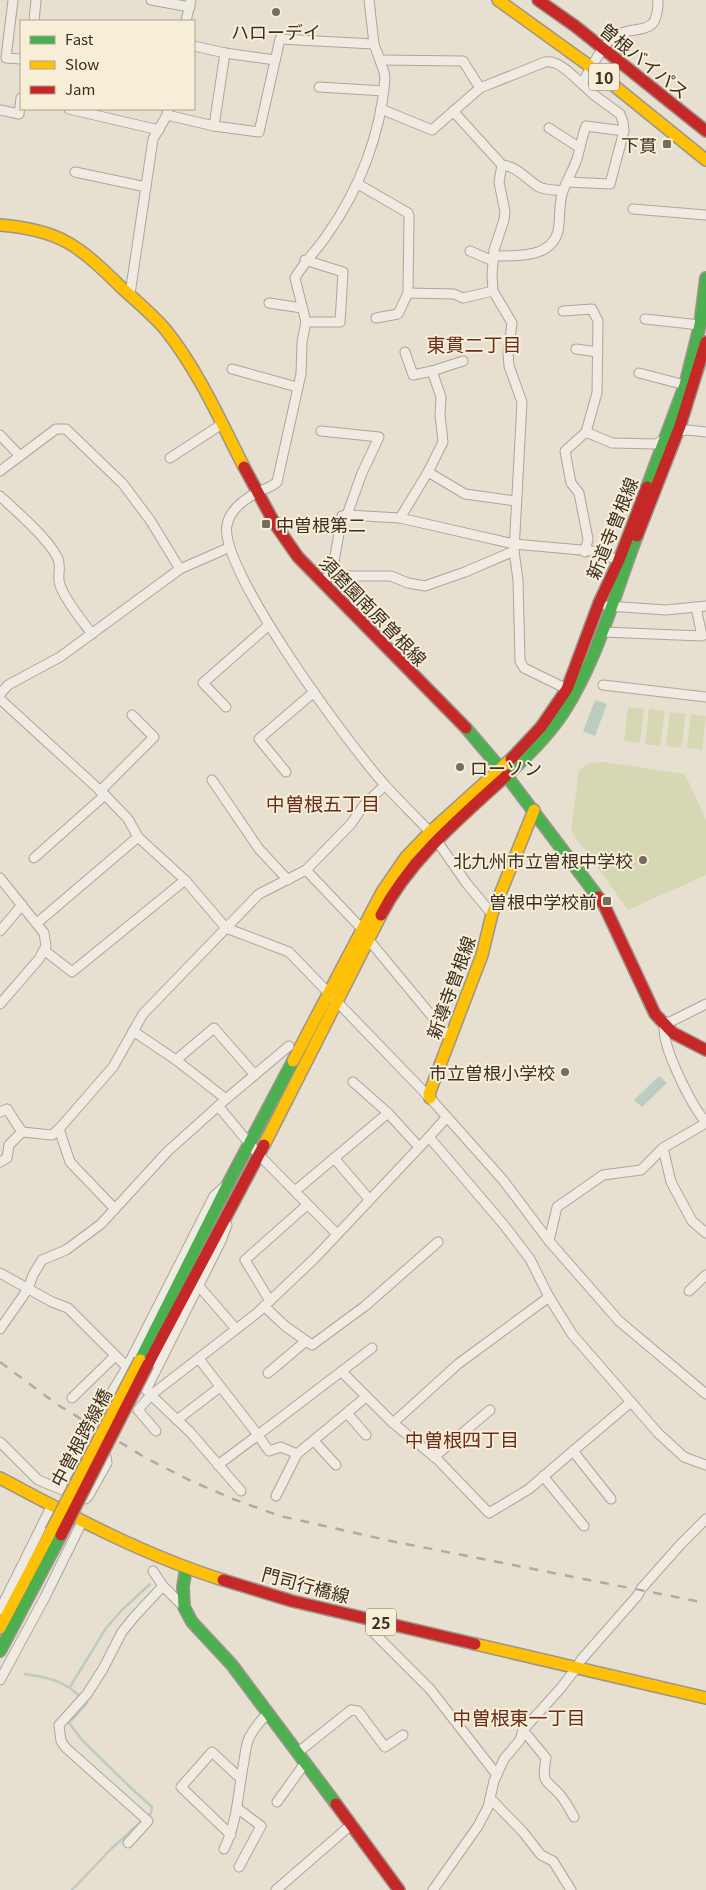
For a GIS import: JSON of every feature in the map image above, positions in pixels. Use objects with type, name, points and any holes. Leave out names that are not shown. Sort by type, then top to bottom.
[{"type":"main road","name":"10","points":[[498,0],[591,66],[706,160]]},
{"type":"main road","name":"曽根バイパス","points":[[538,0],[706,131]]},
{"type":"main road","name":"須磨園南原曽根線","points":[[0,225],[24,227],[49,233],[65,240],[92,259],[164,328],[190,365],[275,524],[298,557],[464,725],[503,771],[604,905],[656,1014],[673,1033],[706,1050]]},
{"type":"main road","name":"新道寺曽根線","points":[[503,771],[549,733],[575,694],[602,632],[623,562],[685,385],[700,325],[706,278]]},
{"type":"main road","name":"新道寺曽根線","points":[[503,771],[513,757],[541,727],[567,689],[599,603],[623,562],[679,432],[699,371],[706,342]]},
{"type":"main road","points":[[144,1362],[230,1180],[329,994],[365,934],[433,836],[503,771]]},
{"type":"main road","points":[[492,914],[534,810]]},
{"type":"main road","name":"新導寺曽根線","points":[[430,1098],[429,1094],[482,955],[492,914]]},
{"type":"main road","points":[[144,1362],[259,1155],[338,1002],[365,934]]},
{"type":"main road","name":"中曽根跨線橋","points":[[56,1533],[144,1362]]},
{"type":"main road","name":"門司行橋線","points":[[0,1478],[51,1507],[132,1546],[186,1568],[292,1601],[706,1698]]},
{"type":"main road","points":[[0,1628],[56,1533]]},
{"type":"main road","points":[[0,1651],[56,1533]]},
{"type":"main road","points":[[186,1568],[183,1587],[184,1607],[192,1622],[232,1665],[304,1763],[352,1824],[399,1890]]},
{"type":"street","points":[[13,0],[6,58],[20,59]]},
{"type":"street","points":[[34,20],[36,0]]},
{"type":"street","points":[[151,0],[190,4],[186,20]]},
{"type":"street","points":[[369,0],[374,44],[384,72],[384,91],[381,109],[358,184],[328,234],[305,260],[294,278],[306,322],[302,342],[301,374],[277,482],[236,507],[229,517],[226,528],[228,548],[234,563],[269,625],[359,755],[433,836],[467,884],[492,914]]},
{"type":"street","points":[[582,84],[591,66],[615,36],[651,25],[655,20],[658,10],[658,0]]},
{"type":"street","points":[[130,294],[153,139],[167,112],[214,126],[259,132],[280,39],[374,44]]},
{"type":"street","points":[[195,46],[225,53],[275,60]]},
{"type":"street","points":[[214,126],[225,53]]},
{"type":"street","points":[[381,60],[463,61],[480,88]]},
{"type":"street","points":[[381,109],[432,130],[480,88],[550,62],[559,65],[620,114],[624,131],[610,184],[568,182]]},
{"type":"street","points":[[319,87],[384,91]]},
{"type":"street","points":[[0,110],[19,114],[20,106]]},
{"type":"street","points":[[73,110],[159,130]]},
{"type":"street","points":[[453,111],[502,165],[508,165],[519,171],[541,188],[563,191]]},
{"type":"street","points":[[470,251],[493,259],[539,253],[549,248],[556,240],[563,191],[568,182],[586,126],[624,131]]},
{"type":"street","points":[[549,128],[580,148]]},
{"type":"street","points":[[502,165],[499,182],[505,212],[494,250],[493,291],[512,323],[508,353],[509,366],[522,402],[514,547],[518,580],[520,661],[524,668],[567,689]]},
{"type":"street","points":[[75,172],[146,186]]},
{"type":"street","points":[[358,184],[408,213],[409,216],[408,293],[398,314],[376,318]]},
{"type":"street","points":[[633,209],[706,215]]},
{"type":"street","points":[[305,260],[343,272],[340,322],[306,322]]},
{"type":"street","points":[[408,293],[446,293],[463,298],[493,291]]},
{"type":"street","points":[[269,303],[302,308]]},
{"type":"street","points":[[563,311],[592,309],[598,322],[596,393],[586,432],[566,451],[571,483],[579,493],[588,538],[585,552]]},
{"type":"street","points":[[645,319],[700,325]]},
{"type":"street","points":[[576,349],[598,352]]},
{"type":"street","points":[[406,352],[412,376],[463,361]]},
{"type":"street","points":[[232,369],[297,387]]},
{"type":"street","points":[[400,518],[428,472],[443,442],[440,415],[441,397],[432,370]]},
{"type":"street","points":[[640,373],[685,385]]},
{"type":"street","points":[[170,458],[222,424]]},
{"type":"street","points":[[0,471],[56,429],[66,429],[122,484],[150,520],[180,569]]},
{"type":"street","points":[[586,432],[612,443],[656,444],[679,432],[688,430],[706,432]]},
{"type":"street","points":[[321,431],[379,437],[362,473],[347,515]]},
{"type":"street","points":[[0,434],[19,456]]},
{"type":"street","points":[[428,472],[465,494],[516,502]]},
{"type":"street","points":[[0,496],[27,521],[59,560],[59,582],[68,599],[92,634]]},
{"type":"street","points":[[322,581],[332,573],[342,516],[347,515],[400,518],[514,547],[592,552],[623,562]]},
{"type":"street","points":[[332,573],[338,576],[391,576],[408,583],[425,586],[465,572],[514,547]]},
{"type":"street","points":[[0,694],[8,685],[60,656],[92,634],[180,569],[228,548]]},
{"type":"street","points":[[599,603],[611,607],[666,610],[706,606]]},
{"type":"street","points":[[602,632],[702,636],[696,607]]},
{"type":"street","points":[[226,707],[203,683],[269,625]]},
{"type":"street","points":[[603,685],[706,696]]},
{"type":"street","points":[[286,772],[259,739],[314,692]]},
{"type":"street","points":[[0,699],[103,793],[128,819],[138,836],[185,880],[226,928],[289,952],[430,1098],[503,1180],[548,1241],[619,1321],[706,1394]]},
{"type":"street","points":[[34,858],[103,793],[154,737],[132,714]]},
{"type":"street","points":[[212,780],[259,849],[288,880]]},
{"type":"street","points":[[0,1112],[6,1109],[22,1132],[52,1135],[113,1068],[143,1014],[259,894],[306,870],[351,824],[364,805],[385,785]]},
{"type":"street","points":[[37,923],[138,836]]},
{"type":"street","points":[[306,870],[365,934],[450,1038]]},
{"type":"street","points":[[0,878],[44,933],[46,946],[0,1004]]},
{"type":"street","points":[[44,950],[72,972],[185,880]]},
{"type":"street","points":[[0,931],[22,905]]},
{"type":"street","points":[[548,1241],[557,1207],[603,1175],[640,1170],[663,1148],[706,1123],[680,1077],[665,1041],[664,1022],[670,1022],[706,1004]]},
{"type":"street","points":[[176,1060],[214,1028],[255,1075]]},
{"type":"street","points":[[133,1032],[176,1060],[226,1099]]},
{"type":"street","points":[[0,1329],[28,1289],[33,1275],[42,1260],[72,1246],[101,1224],[168,1151],[289,1046]]},
{"type":"street","points":[[353,1082],[388,1113],[419,1147]]},
{"type":"street","points":[[218,1106],[259,1155],[337,1234]]},
{"type":"street","points":[[295,1192],[388,1113]]},
{"type":"street","points":[[148,1393],[198,1359],[267,1303],[337,1234],[446,1118]]},
{"type":"street","points":[[59,1129],[70,1162],[115,1209]]},
{"type":"street","points":[[0,1162],[7,1158],[9,1145],[22,1132]]},
{"type":"street","points":[[430,1137],[530,1259],[549,1297],[572,1334],[658,1433],[684,1457],[706,1465]]},
{"type":"street","points":[[663,1148],[671,1182],[692,1222],[706,1233]]},
{"type":"street","points":[[334,1158],[369,1199]]},
{"type":"street","points":[[100,1412],[127,1367],[214,1196],[230,1180]]},
{"type":"street","points":[[156,1431],[138,1410],[221,1241],[239,1192]]},
{"type":"street","points":[[307,1204],[245,1260],[267,1303],[285,1326],[312,1345],[366,1306],[438,1242]]},
{"type":"street","points":[[0,1273],[68,1308],[127,1367],[148,1393],[190,1432],[241,1491]]},
{"type":"street","points":[[689,1291],[706,1274]]},
{"type":"street","points":[[198,1285],[236,1329]]},
{"type":"street","points":[[393,1423],[458,1364],[549,1297]]},
{"type":"street","points":[[268,1373],[306,1342]]},
{"type":"street","points":[[218,1465],[372,1348]]},
{"type":"street","points":[[72,1398],[115,1356]]},
{"type":"street","points":[[198,1359],[268,1450],[281,1447],[297,1454]]},
{"type":"street","points":[[342,1372],[393,1423],[434,1457],[489,1513],[528,1489],[630,1402]]},
{"type":"street","points":[[177,1420],[220,1388]]},
{"type":"street","points":[[276,1496],[297,1454],[366,1397]]},
{"type":"street","points":[[434,1457],[490,1410]]},
{"type":"street","points":[[347,1414],[366,1435]]},
{"type":"street","points":[[314,1441],[336,1465]]},
{"type":"street","points":[[0,1442],[38,1480],[85,1499],[107,1463],[106,1457],[86,1446],[81,1448],[60,1488]]},
{"type":"street","points":[[573,1451],[611,1498]]},
{"type":"street","points":[[543,1476],[584,1526]]},
{"type":"street","points":[[0,1610],[51,1507]]},
{"type":"street","points":[[433,1890],[478,1826],[488,1807],[496,1775],[504,1759],[520,1740],[524,1730],[578,1667],[581,1660],[638,1595],[641,1589],[706,1519]]},
{"type":"street","points":[[0,1680],[45,1597],[82,1522]]},
{"type":"street","points":[[154,1571],[164,1586],[184,1607]]},
{"type":"street","points":[[128,1843],[144,1818],[61,1741],[60,1726],[61,1722],[87,1694],[103,1669],[122,1632],[134,1616],[164,1586]]},
{"type":"street","points":[[375,1620],[374,1632],[430,1689],[496,1775]]},
{"type":"street","points":[[297,1753],[351,1710],[358,1711],[386,1747],[402,1735]]},
{"type":"street","points":[[224,1849],[231,1835],[237,1808],[240,1778],[248,1739],[257,1724],[268,1713]]},
{"type":"street","points":[[524,1730],[546,1758],[544,1771],[546,1784],[561,1795],[574,1817]]},
{"type":"street","points":[[231,1835],[181,1787],[212,1752],[240,1778]]},
{"type":"street","points":[[277,1802],[304,1763]]},
{"type":"street","points":[[490,1798],[523,1832],[541,1855],[553,1860],[571,1890]]},
{"type":"street","points":[[237,1808],[261,1826],[239,1867]]},
{"type":"street","points":[[276,1890],[352,1824]]},
{"type":"green space","points":[[628,707],[644,709],[640,743],[624,741]]},
{"type":"green space","points":[[649,709],[665,711],[660,746],[645,744]]},
{"type":"green space","points":[[670,712],[686,714],[681,748],[666,746]]},
{"type":"green space","points":[[691,714],[706,716],[702,750],[687,748]]},
{"type":"green space","points":[[603,762],[685,774],[706,820],[706,875],[628,910],[571,831],[579,770],[590,763]]},
{"type":"shaded area","points":[[595,700],[607,704],[595,736],[583,731]]},
{"type":"shaded area","points":[[659,1076],[667,1083],[642,1107],[634,1100]]},
{"type":"waterway","points":[[70,1687],[106,1628],[150,1584]]},
{"type":"waterway","points":[[25,1674],[59,1682],[73,1690],[87,1703],[69,1723],[82,1740],[152,1807],[151,1813],[146,1818]]},
{"type":"waterway","points":[[72,1890],[111,1849],[142,1821]]},
{"type":"railway","points":[[0,1362],[58,1405],[146,1458],[189,1480],[280,1516],[391,1541],[706,1603]]},
{"type":"traffic: fast","points":[[647,487],[685,385],[700,325],[706,278]]},
{"type":"traffic: fast","points":[[507,775],[551,730],[575,692],[596,649],[637,536]]},
{"type":"traffic: fast","points":[[466,728],[506,775],[598,897]]},
{"type":"traffic: fast","points":[[140,1360],[230,1180],[293,1061]]},
{"type":"traffic: fast","points":[[0,1651],[61,1535]]},
{"type":"traffic: fast","points":[[186,1568],[183,1587],[184,1607],[192,1622],[232,1665],[336,1804]]},
{"type":"traffic: slow","points":[[498,0],[591,67],[706,160]]},
{"type":"traffic: slow","points":[[0,225],[39,231],[68,242],[93,261],[155,318],[188,361],[244,467]]},
{"type":"traffic: slow","points":[[293,1061],[382,892],[406,857],[430,832],[511,759]]},
{"type":"traffic: slow","points":[[430,1098],[429,1094],[482,955],[492,914],[534,810]]},
{"type":"traffic: slow","points":[[264,1145],[381,915]]},
{"type":"traffic: slow","points":[[51,1531],[140,1360]]},
{"type":"traffic: slow","points":[[0,1478],[82,1521],[137,1547],[223,1580]]},
{"type":"traffic: slow","points":[[0,1628],[51,1531]]},
{"type":"traffic: slow","points":[[475,1644],[706,1698]]},
{"type":"traffic: jam","points":[[538,0],[575,26],[706,131]]},
{"type":"traffic: jam","points":[[637,536],[680,426],[706,342]]},
{"type":"traffic: jam","points":[[244,467],[275,524],[298,557],[466,728]]},
{"type":"traffic: jam","points":[[511,759],[541,727],[567,689],[599,603],[619,560],[647,487]]},
{"type":"traffic: jam","points":[[381,915],[406,875],[421,857],[507,775]]},
{"type":"traffic: jam","points":[[598,897],[604,905],[655,1014],[673,1033],[706,1050]]},
{"type":"traffic: jam","points":[[148,1364],[264,1145]]},
{"type":"traffic: jam","points":[[61,1535],[148,1364]]},
{"type":"traffic: jam","points":[[223,1580],[292,1601],[475,1644]]},
{"type":"traffic: jam","points":[[336,1804],[399,1890]]},
{"type":"place","name":"ハローデイ","points":[[276,12]]},
{"type":"place","name":"下貫","points":[[667,144]]},
{"type":"place","name":"中曽根第二","points":[[266,524]]},
{"type":"place","name":"ローソン","points":[[460,767]]},
{"type":"place","name":"北九州市立曽根中学校","points":[[643,860]]},
{"type":"place","name":"曽根中学校前","points":[[607,901]]},
{"type":"place","name":"市立曽根小学校","points":[[565,1072]]},
{"type":"district","name":"東貫二丁目","points":[[474,343]]},
{"type":"district","name":"中曽根五丁目","points":[[323,802]]},
{"type":"district","name":"中曽根四丁目","points":[[462,1438]]},
{"type":"district","name":"中曽根東一丁目","points":[[519,1716]]}]
